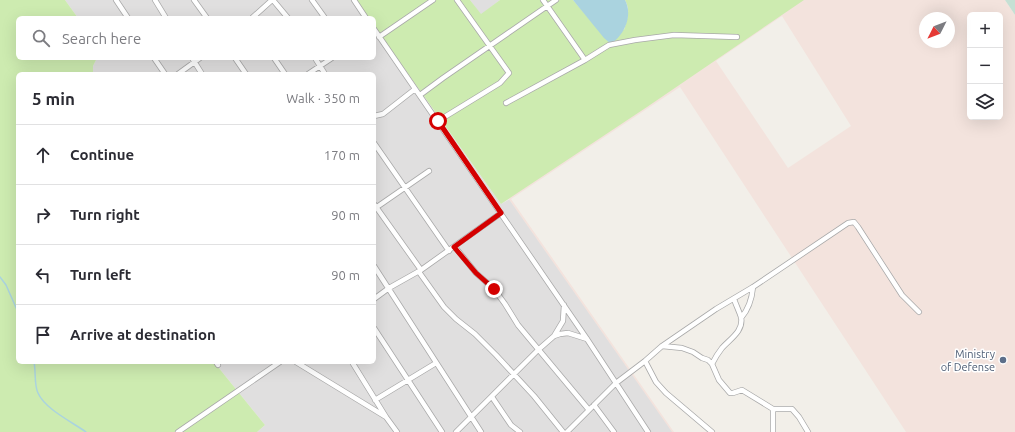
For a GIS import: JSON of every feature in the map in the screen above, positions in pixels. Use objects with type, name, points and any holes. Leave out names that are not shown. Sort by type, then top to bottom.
[{"type":"street","points":[[116,0],[127,16]]},
{"type":"street","points":[[154,0],[165,16]]},
{"type":"street","points":[[194,0],[206,16]]},
{"type":"street","points":[[254,16],[272,0],[286,16]]},
{"type":"street","points":[[312,0],[324,16]]},
{"type":"street","points":[[354,0],[365,16]]},
{"type":"street","points":[[379,37],[433,0]]},
{"type":"street","points":[[438,121],[479,94],[500,83],[509,73],[458,0]]},
{"type":"street","points":[[543,0],[585,60]]},
{"type":"street","points":[[420,96],[443,78],[556,0]]},
{"type":"street","points":[[376,32],[564,305],[648,432]]},
{"type":"street","points":[[506,103],[585,60],[609,45],[674,35],[738,37]]},
{"type":"street","points":[[155,60],[163,72]]},
{"type":"street","points":[[180,72],[193,60],[201,72]]},
{"type":"street","points":[[236,60],[245,72]]},
{"type":"street","points":[[275,60],[284,72]]},
{"type":"street","points":[[316,60],[324,72]]},
{"type":"street","points":[[311,72],[329,60]]},
{"type":"street","points":[[376,116],[383,114],[415,89]]},
{"type":"street","points":[[376,146],[449,251]]},
{"type":"street","points":[[376,206],[429,172]]},
{"type":"street","points":[[376,208],[444,307],[475,334],[514,374],[563,432]]},
{"type":"street","points":[[376,298],[389,288],[420,271],[501,213]]},
{"type":"street","points":[[567,432],[616,383],[662,346],[848,223],[854,222],[858,227],[902,295],[919,312]]},
{"type":"street","points":[[454,247],[476,273],[494,289],[518,325],[589,410]]},
{"type":"street","points":[[376,269],[481,432]]},
{"type":"street","points":[[741,318],[745,314],[752,295],[753,287]]},
{"type":"street","points":[[712,364],[719,351],[737,333],[741,324],[741,318],[734,299]]},
{"type":"street","points":[[456,432],[554,336],[563,321],[564,305]]},
{"type":"street","points":[[376,331],[442,432]]},
{"type":"street","points":[[554,336],[568,333],[587,339]]},
{"type":"street","points":[[662,346],[682,348],[708,360],[712,364],[720,380],[730,392],[733,393],[742,390],[773,409],[792,409],[808,432]]},
{"type":"street","points":[[645,361],[656,382],[666,394],[712,432]]},
{"type":"street","points":[[375,400],[436,363]]},
{"type":"street","points":[[178,432],[274,364]]},
{"type":"street","points":[[299,364],[386,417]]},
{"type":"street","points":[[353,364],[397,432]]},
{"type":"street","points":[[492,397],[511,425],[520,432]]},
{"type":"street","points":[[594,406],[614,432]]},
{"type":"street","points":[[773,409],[773,432]]},
{"type":"shaded area","points":[[65,0],[356,0],[367,16],[77,16]]},
{"type":"shaded area","points":[[470,0],[500,0],[481,15]]},
{"type":"shaded area","points":[[801,0],[1005,0],[1015,15],[1015,432],[906,432],[680,87],[511,199],[674,432],[672,432],[508,198]],"holes":[[[782,16],[851,126],[788,168],[716,61]]]},
{"type":"shaded area","points":[[376,30],[501,204],[510,199],[673,432],[257,432],[265,425],[216,364],[376,364],[376,72],[93,72],[93,66],[96,60],[376,60]]},
{"type":"green space","points":[[0,0],[65,0],[77,16],[16,16],[16,60],[96,60],[93,66],[93,72],[16,72],[16,364],[216,364],[265,425],[257,432],[0,432]]},
{"type":"green space","points":[[356,0],[470,0],[481,14],[500,0],[573,0],[591,21],[624,30],[628,11],[625,0],[804,0],[501,204],[376,29],[376,16],[367,16]]},
{"type":"green space","points":[[1005,0],[1015,0],[1015,15]]},
{"type":"water","points":[[573,0],[625,0],[628,18],[624,30],[611,44],[604,38]]},
{"type":"waterway","points":[[0,277],[6,285],[16,308]]},
{"type":"waterway","points":[[34,364],[36,386],[41,399],[59,415],[86,432]]},
{"type":"place","name":"Ministry of Defense","points":[[1003,360]]},
{"type":"route","points":[[438,121],[501,213],[454,247],[476,273],[494,289]]}]
